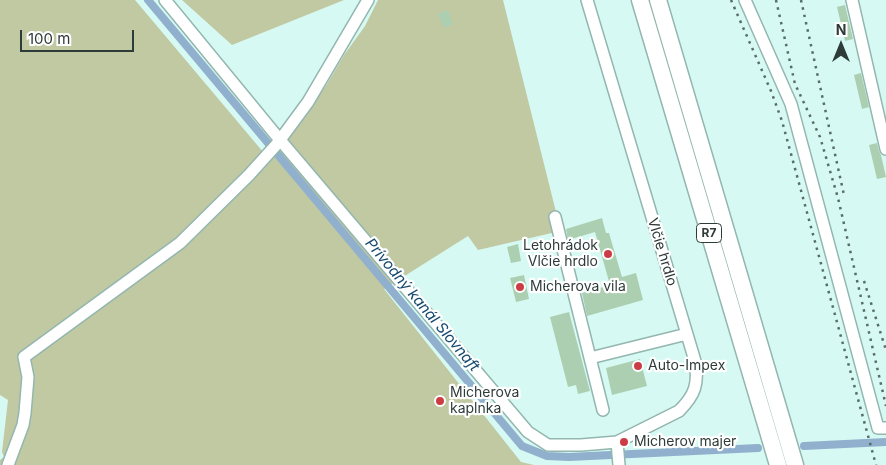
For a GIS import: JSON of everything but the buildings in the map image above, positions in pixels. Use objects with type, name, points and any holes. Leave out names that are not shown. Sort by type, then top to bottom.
[{"type":"highway","name":"R7","points":[[640,0],[778,465]]},
{"type":"highway","name":"R7","points":[[658,0],[795,465]]},
{"type":"street","points":[[165,0],[279,142],[528,432],[548,445],[617,445],[619,463]]},
{"type":"street","points":[[8,465],[25,414],[28,377],[25,356],[180,243],[249,175],[279,142],[308,102],[368,0]]},
{"type":"street","name":"Vlčie hrdlo","points":[[587,0],[697,372],[697,380],[692,396],[679,411],[617,445]]},
{"type":"street","points":[[745,0],[791,104],[878,428],[886,428]]},
{"type":"street","points":[[852,0],[884,133],[886,149]]},
{"type":"street","points":[[554,217],[603,410]]},
{"type":"street","points":[[590,358],[687,334]]},
{"type":"green space","points":[[0,0],[135,0],[269,159],[286,141],[327,84],[344,55],[365,26],[378,0],[503,0],[557,216],[556,232],[478,250],[468,236],[384,289],[521,462],[534,465],[0,465],[0,460],[4,457],[2,452],[8,400],[0,395]]},
{"type":"green space","points":[[182,0],[344,0],[232,45]]},
{"type":"waterway","name":"Prívodný kanál Slovnaft","points":[[148,0],[522,446],[547,456],[569,457],[758,448]]},
{"type":"waterway","name":"Prívodný kanál Slovnaft","points":[[804,446],[886,442]]},
{"type":"railway","points":[[731,0],[771,91],[782,121],[876,465]]},
{"type":"railway","points":[[776,0],[795,84],[820,137],[838,198],[886,406]]},
{"type":"railway","points":[[801,0],[844,195]]},
{"type":"railway","points":[[864,281],[886,350]]},
{"type":"place","name":"Letohrádok Vlčie hrdlo","points":[[608,254]]},
{"type":"place","name":"Micherova vila","points":[[520,287]]},
{"type":"place","name":"Auto-Impex","points":[[638,366]]},
{"type":"place","name":"Micherova kaplnka","points":[[440,401]]},
{"type":"place","name":"Micherov majer","points":[[624,442]]}]
